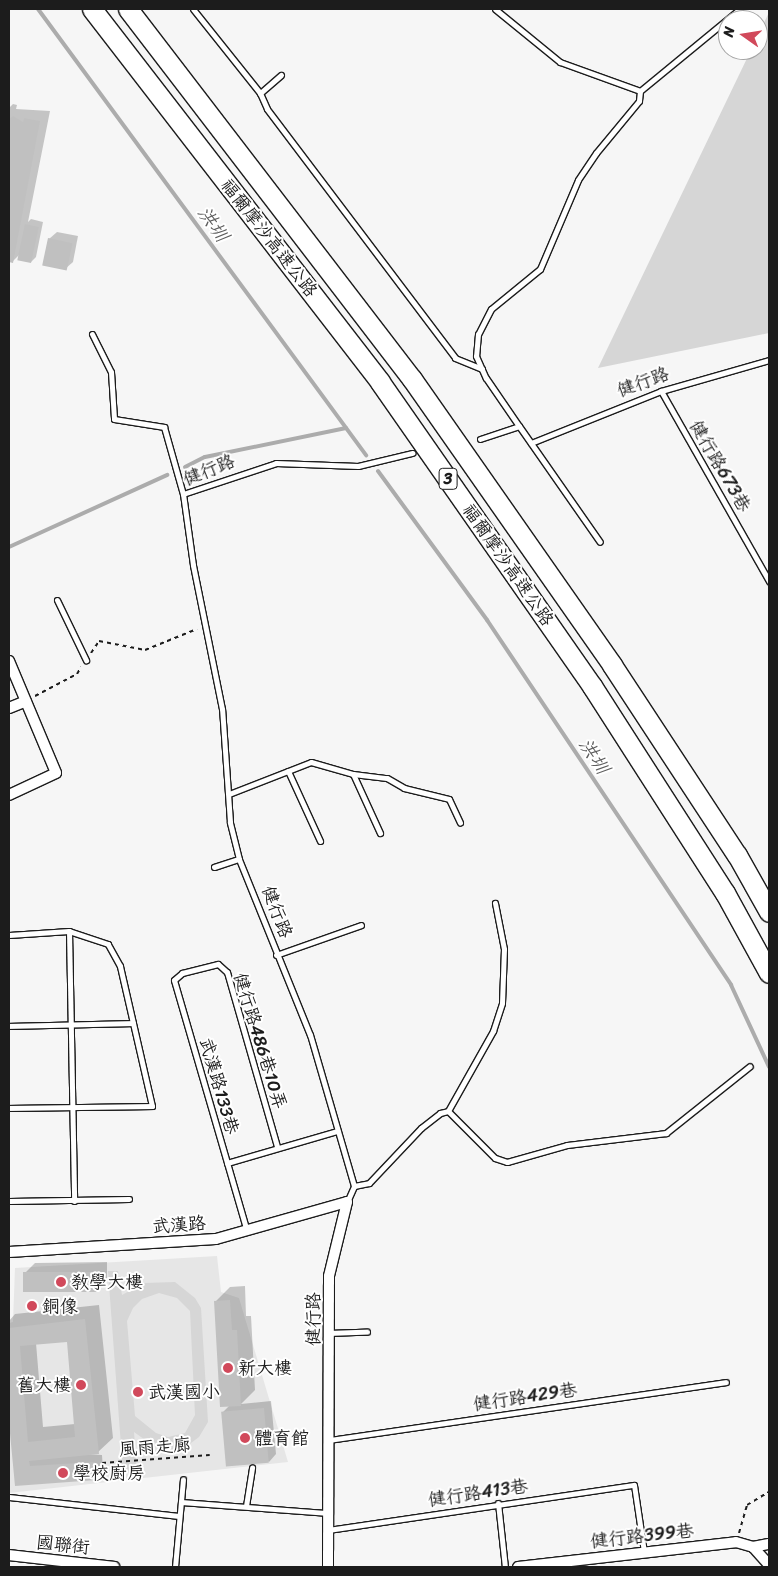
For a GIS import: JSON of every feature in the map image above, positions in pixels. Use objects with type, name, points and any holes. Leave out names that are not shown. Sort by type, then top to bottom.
[{"type":"highway","name":"福爾摩沙高速公路","points":[[92,9],[380,382],[592,686],[724,893],[769,973]]},
{"type":"highway","name":"福爾摩沙高速公路","points":[[128,9],[412,379],[612,665],[737,854],[769,912]]},
{"type":"street","points":[[9,661],[56,774],[9,795]]},
{"type":"street","points":[[9,708],[26,701]]},
{"type":"street","name":"武漢路","points":[[9,1252],[216,1239],[246,1228],[347,1202]]},
{"type":"street","name":"健行路","points":[[328,1567],[326,1513],[330,1333],[329,1276],[347,1202]]},
{"type":"street","name":"健行路399巷","points":[[518,1567],[736,1542],[753,1548]]},
{"type":"street","points":[[769,1544],[753,1548],[769,1565]]},
{"type":"street","name":"國聯街","points":[[9,1556],[114,1567]]},
{"type":"lane","points":[[193,9],[260,93],[267,109],[455,358],[482,370]]},
{"type":"lane","points":[[495,9],[560,62],[640,91]]},
{"type":"lane","points":[[600,542],[482,370],[476,356],[478,334],[491,309],[540,269],[578,180],[596,153],[639,101],[640,91],[740,9]]},
{"type":"lane","points":[[260,93],[281,75]]},
{"type":"lane","points":[[92,334],[111,372],[114,419],[164,427],[183,494]]},
{"type":"lane","name":"健行路","points":[[531,443],[661,391],[769,360]]},
{"type":"lane","name":"健行路673巷","points":[[661,391],[769,581]]},
{"type":"lane","points":[[480,438],[519,426]]},
{"type":"lane","name":"健行路","points":[[347,1202],[354,1186],[310,1035],[276,955],[239,859],[230,822],[222,709],[204,626],[183,494],[276,463],[358,466],[412,453]]},
{"type":"lane","points":[[57,600],[86,660]]},
{"type":"lane","points":[[229,794],[311,762],[352,774],[387,778],[404,788],[449,799],[460,823]]},
{"type":"lane","points":[[288,771],[320,841]]},
{"type":"lane","points":[[352,774],[380,833]]},
{"type":"lane","points":[[214,867],[239,859]]},
{"type":"lane","points":[[354,1186],[369,1183],[421,1128],[440,1113],[448,1111],[493,1030],[502,1003],[504,949],[495,903]]},
{"type":"lane","points":[[276,955],[361,925]]},
{"type":"lane","points":[[9,935],[69,932],[108,944],[120,966],[152,1106],[9,1108]]},
{"type":"lane","points":[[69,932],[74,1201]]},
{"type":"lane","name":"健行路486巷10弄","points":[[200,968],[218,964],[227,972],[278,1146]]},
{"type":"lane","name":"武漢路133巷","points":[[200,968],[182,973],[174,980],[246,1228]]},
{"type":"lane","points":[[9,1026],[133,1023]]},
{"type":"lane","points":[[448,1111],[495,1158],[507,1162],[567,1145],[666,1133],[750,1066]]},
{"type":"lane","points":[[227,1163],[278,1146],[337,1131]]},
{"type":"lane","points":[[9,1201],[129,1199]]},
{"type":"lane","points":[[330,1333],[367,1332]]},
{"type":"lane","name":"健行路429巷","points":[[328,1440],[726,1382]]},
{"type":"lane","points":[[246,1506],[252,1467]]},
{"type":"lane","points":[[175,1567],[178,1516],[183,1479]]},
{"type":"lane","name":"健行路413巷","points":[[326,1530],[498,1503],[634,1485],[644,1552]]},
{"type":"lane","points":[[9,1497],[178,1516]]},
{"type":"lane","points":[[180,1502],[326,1513]]},
{"type":"lane","points":[[498,1503],[504,1567]]},
{"type":"path","points":[[26,701],[77,674],[99,641],[145,650],[204,626]]},
{"type":"path","name":"風雨走廊","points":[[102,1463],[210,1455]]},
{"type":"path","points":[[736,1542],[747,1505],[769,1492]]},
{"type":"shaded area","points":[[769,12],[769,333],[598,368],[746,60],[768,60]]},
{"type":"shaded area","name":"武漢國小","points":[[217,1256],[221,1292],[239,1298],[288,1462],[9,1493],[9,1323],[13,1322],[15,1268]]},
{"type":"shaded area","points":[[108,1271],[118,1271],[122,1295],[144,1283],[175,1282],[195,1298],[201,1308],[208,1422],[199,1437],[187,1446],[173,1450],[155,1447],[134,1432],[137,1472],[123,1473]],"holes":[[[159,1293],[177,1298],[190,1311],[195,1415],[185,1433],[168,1437],[156,1433],[135,1416],[127,1321],[133,1308],[142,1299]]]},
{"type":"building","points":[[13,116],[23,122],[24,118],[40,121],[13,263],[9,262],[9,119]]},
{"type":"building","points":[[25,224],[39,227],[31,263],[17,260]]},
{"type":"building","points":[[48,238],[72,243],[67,271],[42,265]]},
{"type":"building","name":"教學大樓","points":[[23,1272],[98,1272],[98,1292],[23,1292]]},
{"type":"building","name":"新大樓","points":[[230,1300],[232,1330],[237,1330],[241,1406],[220,1407],[214,1301]]},
{"type":"building","name":"舊大樓","points":[[85,1319],[99,1454],[29,1461],[30,1466],[95,1462],[96,1480],[15,1486],[9,1423],[9,1328]],"holes":[[[67,1342],[75,1437],[28,1442],[20,1346]]]},
{"type":"building","name":"體育館","points":[[264,1408],[269,1463],[226,1467],[221,1412]]},
{"type":"waterway","name":"洪圳","points":[[38,9],[366,455]]},
{"type":"waterway","points":[[185,467],[205,457],[346,428]]},
{"type":"waterway","name":"洪圳","points":[[378,471],[487,620],[731,985],[769,1067]]},
{"type":"waterway","points":[[9,547],[167,475]]},
{"type":"place","name":"教學大樓","points":[[61,1282]]},
{"type":"place","name":"銅像","points":[[32,1306]]},
{"type":"place","name":"新大樓","points":[[228,1368]]},
{"type":"place","name":"舊大樓","points":[[81,1385]]},
{"type":"place","name":"武漢國小","points":[[138,1392]]},
{"type":"place","name":"體育館","points":[[245,1438]]},
{"type":"place","name":"學校廚房","points":[[63,1473]]}]
